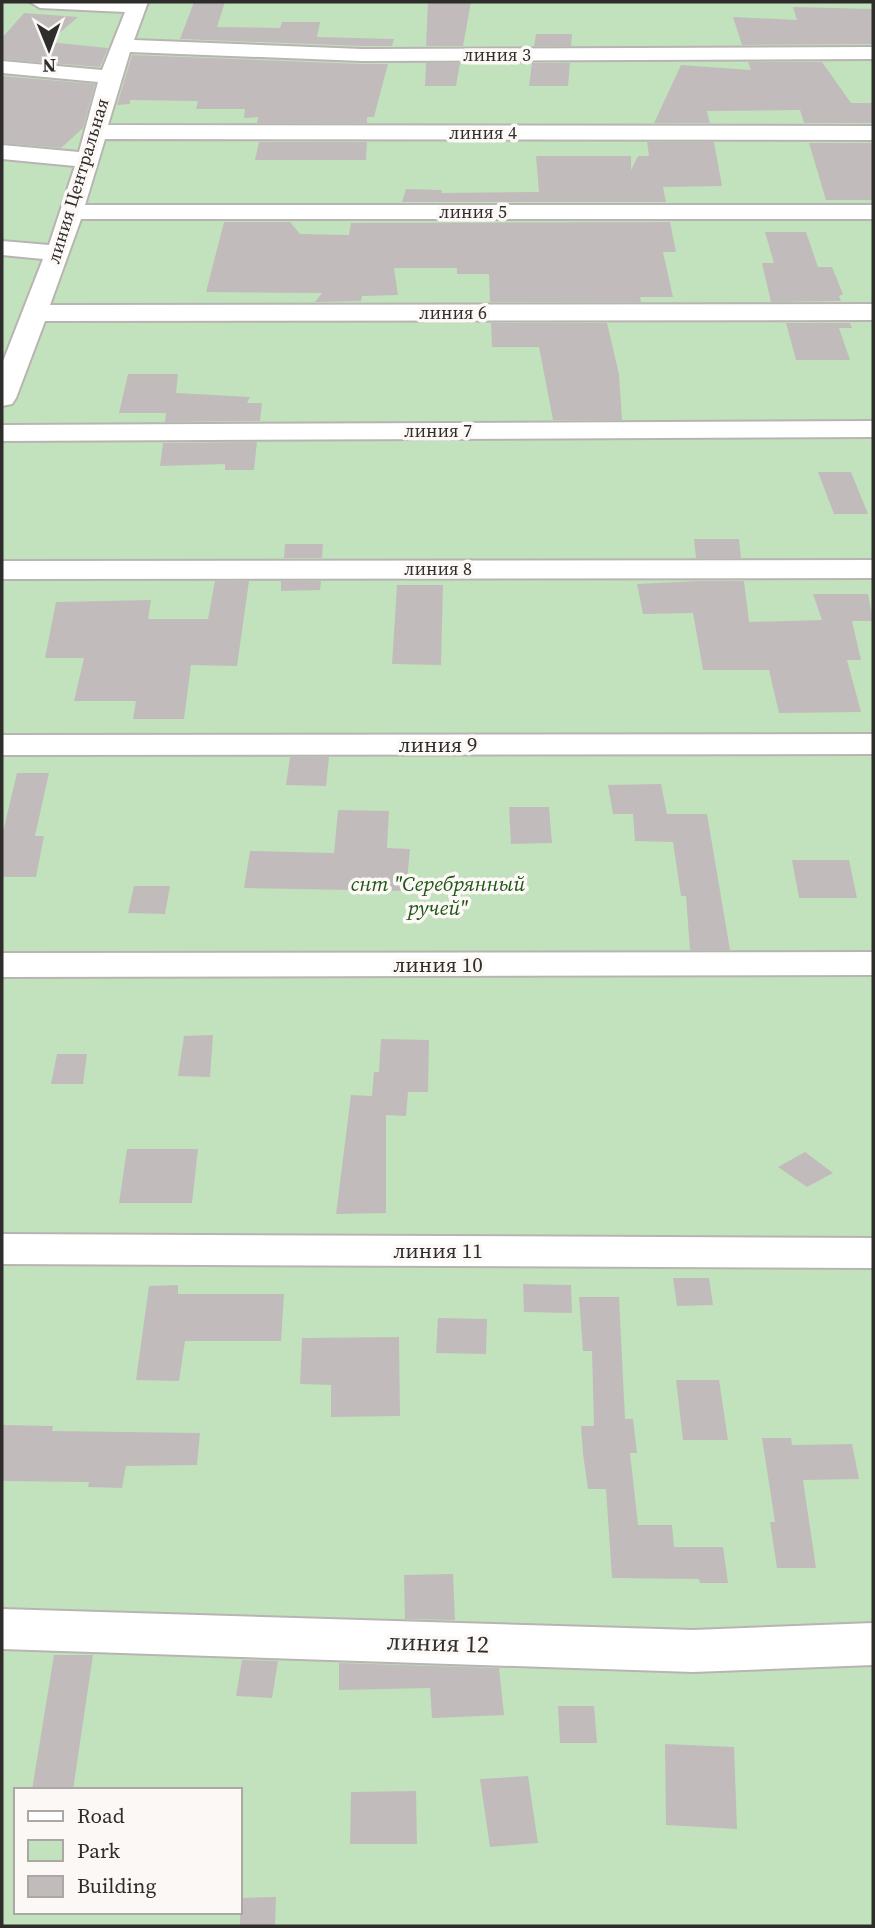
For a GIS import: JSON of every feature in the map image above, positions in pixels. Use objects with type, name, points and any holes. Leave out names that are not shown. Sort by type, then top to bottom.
[{"type":"street","points":[[40,2],[138,4]]},
{"type":"street","name":"линия Центральная","points":[[2,398],[9,365],[58,253],[88,160],[110,77],[138,4]]},
{"type":"street","name":"линия 3","points":[[122,46],[362,55],[873,52]]},
{"type":"street","points":[[2,68],[110,77]]},
{"type":"street","name":"линия 4","points":[[94,132],[873,134]]},
{"type":"street","points":[[2,152],[88,160]]},
{"type":"street","name":"линия 5","points":[[72,212],[873,212]]},
{"type":"street","points":[[2,248],[58,253]]},
{"type":"street","name":"линия 6","points":[[34,313],[873,313]]},
{"type":"street","name":"линия 7","points":[[2,433],[873,429]]},
{"type":"street","name":"линия 8","points":[[2,570],[873,569]]},
{"type":"street","name":"линия 9","points":[[2,745],[873,744]]},
{"type":"street","name":"линия 10","points":[[2,965],[873,964]]},
{"type":"street","name":"линия 11","points":[[2,1249],[873,1252]]},
{"type":"street","name":"линия 12","points":[[2,1629],[693,1651],[873,1644]]},
{"type":"green space","name":"снт \"Серебрянный ручей\"","points":[[2,2],[873,2],[873,1926],[2,1926]]},
{"type":"building","points":[[194,2],[225,2],[217,27],[280,28],[282,22],[320,22],[317,37],[394,39],[392,46],[362,46],[180,39]]},
{"type":"building","points":[[428,2],[471,2],[463,46],[426,46]]},
{"type":"building","points":[[793,7],[873,9],[873,44],[742,45],[733,17],[797,20]]},
{"type":"building","points":[[24,13],[78,17],[49,42],[108,48],[100,67],[2,59],[2,38]]},
{"type":"building","points":[[536,34],[572,34],[571,46],[534,46]]},
{"type":"building","points":[[132,55],[388,64],[374,117],[367,117],[367,123],[257,123],[258,117],[244,118],[245,109],[196,109],[198,101],[130,100],[130,104],[117,105]]},
{"type":"building","points":[[748,62],[822,62],[851,103],[873,103],[873,123],[804,123],[800,110],[707,111],[710,123],[654,123],[681,65],[751,70]]},
{"type":"building","points":[[426,63],[460,63],[456,86],[425,86]]},
{"type":"building","points":[[532,63],[570,63],[568,86],[529,86]]},
{"type":"building","points":[[2,76],[95,84],[83,128],[61,148],[2,143]]},
{"type":"building","points":[[259,142],[367,142],[366,160],[255,160]]},
{"type":"building","points":[[647,142],[714,142],[722,186],[663,187],[666,202],[402,202],[406,189],[442,190],[441,193],[539,192],[536,156],[631,156],[631,170],[638,156],[649,156]]},
{"type":"building","points":[[809,143],[873,143],[873,200],[826,200]]},
{"type":"building","points":[[224,222],[290,222],[300,234],[349,235],[351,223],[670,222],[676,252],[663,252],[673,297],[640,297],[641,302],[490,302],[489,274],[457,274],[457,268],[394,268],[398,295],[362,296],[361,301],[315,302],[322,293],[206,292]]},
{"type":"building","points":[[765,232],[806,232],[818,267],[832,267],[843,294],[839,296],[841,301],[771,302],[762,263],[774,263]]},
{"type":"building","points":[[491,323],[607,323],[619,374],[622,420],[553,420],[539,347],[492,347]]},
{"type":"building","points":[[786,323],[850,323],[852,328],[839,328],[850,360],[796,360]]},
{"type":"building","points":[[128,374],[178,374],[176,393],[250,397],[247,403],[262,403],[260,421],[165,422],[166,413],[119,413]]},
{"type":"building","points":[[257,442],[254,470],[225,470],[225,464],[160,466],[163,443]]},
{"type":"building","points":[[818,472],[851,472],[868,514],[834,514]]},
{"type":"building","points":[[694,539],[739,539],[741,558],[696,558]]},
{"type":"building","points":[[285,544],[323,544],[322,558],[284,558]]},
{"type":"building","points":[[215,581],[249,581],[237,666],[191,665],[184,719],[133,719],[136,701],[74,701],[84,658],[45,658],[56,602],[151,600],[148,619],[208,619]]},
{"type":"building","points":[[281,581],[321,581],[320,590],[281,591]]},
{"type":"building","points":[[744,581],[749,622],[822,620],[813,594],[868,594],[873,621],[852,621],[861,660],[847,660],[861,712],[779,713],[769,670],[703,670],[693,613],[643,614],[637,584]]},
{"type":"building","points":[[397,585],[443,585],[441,665],[392,664]]},
{"type":"building","points":[[290,757],[329,757],[326,786],[286,785]]},
{"type":"building","points":[[17,773],[49,773],[35,836],[44,836],[36,877],[2,877],[2,836]]},
{"type":"building","points":[[661,784],[667,814],[707,814],[730,950],[690,950],[686,896],[681,896],[673,842],[635,841],[633,814],[613,814],[608,785]]},
{"type":"building","points":[[509,807],[549,807],[552,843],[511,844]]},
{"type":"building","points":[[338,810],[389,811],[387,848],[410,849],[406,891],[244,888],[250,851],[334,853]]},
{"type":"building","points":[[792,860],[849,860],[857,898],[799,898]]},
{"type":"building","points":[[134,886],[170,886],[165,914],[128,913]]},
{"type":"building","points":[[213,1035],[210,1077],[178,1076],[184,1036]]},
{"type":"building","points":[[381,1039],[429,1040],[428,1092],[408,1092],[406,1116],[386,1115],[386,1213],[336,1214],[351,1095],[372,1096],[374,1072],[379,1072]]},
{"type":"building","points":[[57,1054],[87,1054],[83,1084],[51,1084]]},
{"type":"building","points":[[127,1149],[198,1149],[192,1203],[119,1203]]},
{"type":"building","points":[[805,1152],[833,1173],[807,1187],[778,1167]]},
{"type":"building","points":[[673,1278],[709,1278],[713,1305],[677,1306]]},
{"type":"building","points":[[523,1284],[571,1285],[572,1313],[524,1312]]},
{"type":"building","points":[[178,1285],[178,1294],[284,1294],[281,1341],[185,1341],[179,1381],[136,1380],[149,1286]]},
{"type":"building","points":[[579,1297],[619,1297],[625,1419],[633,1419],[637,1453],[630,1453],[638,1525],[672,1525],[674,1547],[723,1547],[728,1583],[700,1583],[699,1579],[612,1578],[606,1489],[588,1489],[583,1454],[581,1426],[594,1426],[592,1351],[583,1351]]},
{"type":"building","points":[[438,1318],[487,1319],[486,1354],[436,1353]]},
{"type":"building","points":[[399,1337],[400,1416],[331,1417],[331,1385],[300,1384],[302,1338]]},
{"type":"building","points":[[676,1380],[719,1380],[728,1440],[683,1440]]},
{"type":"building","points":[[2,1425],[53,1426],[52,1431],[200,1433],[197,1465],[126,1466],[122,1488],[88,1487],[89,1482],[2,1481]]},
{"type":"building","points":[[762,1438],[791,1438],[792,1445],[852,1444],[859,1479],[803,1480],[816,1568],[777,1568],[770,1522],[775,1522]]},
{"type":"building","points":[[453,1574],[455,1620],[405,1619],[404,1575]]},
{"type":"building","points":[[54,1655],[93,1655],[73,1788],[32,1788]]},
{"type":"building","points":[[242,1660],[278,1661],[272,1698],[236,1696]]},
{"type":"building","points":[[339,1663],[499,1668],[504,1715],[432,1718],[430,1688],[339,1690]]},
{"type":"building","points":[[558,1706],[594,1706],[597,1743],[560,1743]]},
{"type":"building","points":[[665,1744],[734,1747],[737,1829],[666,1825]]},
{"type":"building","points":[[528,1776],[538,1843],[490,1847],[480,1779]]},
{"type":"building","points":[[416,1791],[417,1844],[350,1844],[351,1792]]},
{"type":"building","points":[[276,1897],[275,1926],[240,1926],[242,1898]]}]
